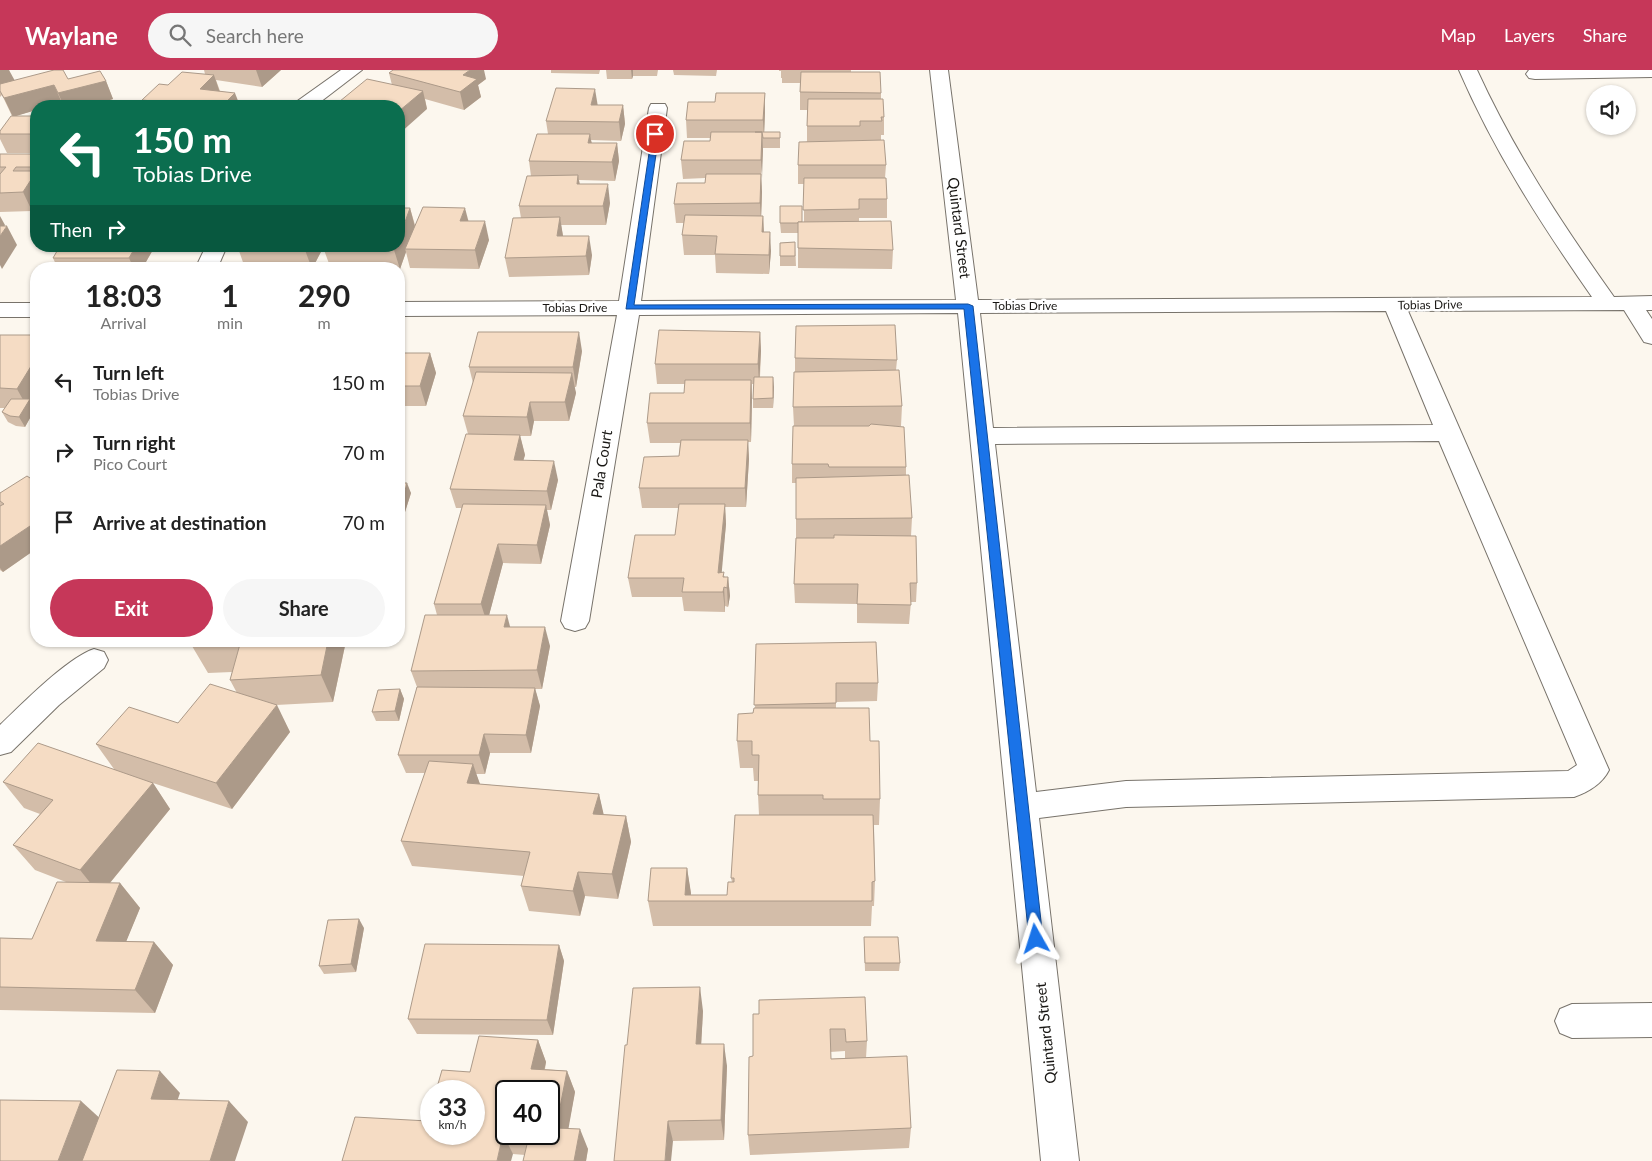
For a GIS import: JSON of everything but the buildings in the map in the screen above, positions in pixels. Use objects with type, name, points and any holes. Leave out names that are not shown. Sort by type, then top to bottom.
[{"type":"street","points":[[311,100],[353,70]]},
{"type":"street","name":"Quintard Street","points":[[939,70],[968,306],[1060,1161]]},
{"type":"street","points":[[1468,70],[1493,122],[1558,233],[1607,303]]},
{"type":"street","points":[[1536,74],[1652,72]]},
{"type":"street","name":"Pala Court","points":[[575,621],[629,308],[658,108]]},
{"type":"street","points":[[1630,302],[1652,337]]},
{"type":"street","name":"Tobias Drive","points":[[405,309],[1394,306],[1652,303]]},
{"type":"street","points":[[1022,807],[1126,794],[1574,784],[1594,770],[1448,433],[1407,332],[1394,306]]},
{"type":"street","points":[[0,310],[30,310]]},
{"type":"street","points":[[981,436],[1448,433]]},
{"type":"street","points":[[0,743],[94,660]]},
{"type":"street","points":[[1572,1021],[1652,1020]]},
{"type":"route","points":[[655,134],[629,308],[968,306],[1036,939]]}]
